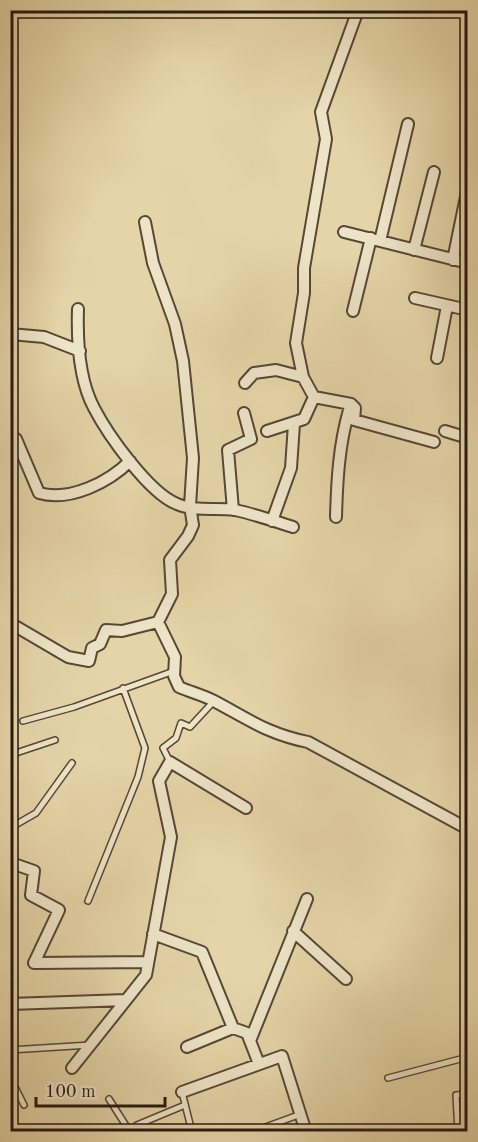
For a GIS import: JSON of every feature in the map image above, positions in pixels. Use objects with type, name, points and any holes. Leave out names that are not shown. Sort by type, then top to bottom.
[{"type":"street","points":[[314,398],[303,377],[296,343],[304,292],[304,268],[326,139],[321,112],[358,10]]},
{"type":"street","points":[[353,311],[376,240],[408,124]]},
{"type":"street","points":[[414,250],[434,172]]},
{"type":"street","points":[[453,260],[468,187]]},
{"type":"street","points":[[10,623],[68,657],[89,661],[92,648],[100,644],[106,630],[122,631],[158,622],[172,594],[170,560],[188,536],[193,525],[190,506],[193,458],[184,371],[175,324],[153,263],[145,222]]},
{"type":"street","points":[[344,232],[468,264]]},
{"type":"street","points":[[416,298],[468,310]]},
{"type":"street","points":[[437,358],[447,306]]},
{"type":"street","points":[[78,309],[80,351],[93,407],[130,461],[162,496],[178,505],[210,511],[233,510],[293,527]]},
{"type":"street","points":[[10,334],[44,337],[80,351]]},
{"type":"street","points":[[245,383],[254,373],[276,370],[303,377]]},
{"type":"street","points":[[314,398],[351,404],[355,408],[354,420],[434,442]]},
{"type":"street","points":[[267,431],[294,424],[304,418],[314,398]]},
{"type":"street","points":[[336,517],[342,435],[351,404]]},
{"type":"street","points":[[233,510],[228,450],[251,439],[244,412]]},
{"type":"street","points":[[272,521],[291,468],[294,424]]},
{"type":"street","points":[[445,431],[468,438]]},
{"type":"street","points":[[10,435],[16,439],[39,493],[47,495],[91,487],[118,473],[130,461]]},
{"type":"street","points":[[158,622],[175,657],[174,671],[179,687],[215,701],[263,729],[284,737],[308,742],[468,829]]},
{"type":"street","points":[[72,1068],[146,975],[171,837],[159,781],[170,762],[246,808]]},
{"type":"street","points":[[17,865],[34,871],[31,895],[59,910],[34,963],[148,962]]},
{"type":"street","points":[[250,1041],[307,899]]},
{"type":"street","points":[[293,931],[346,979]]},
{"type":"street","points":[[153,934],[202,952],[233,1028]]},
{"type":"street","points":[[10,1004],[126,1000]]},
{"type":"street","points":[[187,1047],[233,1028],[247,1033],[259,1064]]},
{"type":"street","points":[[182,1092],[282,1056],[306,1131]]},
{"type":"lane","points":[[23,721],[74,707],[174,671]]},
{"type":"lane","points":[[88,901],[138,777],[145,748],[123,688]]},
{"type":"lane","points":[[170,762],[163,748],[176,738],[181,723],[190,727],[215,701]]},
{"type":"lane","points":[[10,754],[55,740]]},
{"type":"lane","points":[[10,828],[36,813],[72,763]]},
{"type":"lane","points":[[10,1050],[90,1045]]},
{"type":"lane","points":[[388,1078],[468,1057]]},
{"type":"lane","points":[[10,1077],[24,1105]]},
{"type":"lane","points":[[182,1092],[192,1131]]},
{"type":"lane","points":[[458,1131],[456,1095],[468,1095]]},
{"type":"lane","points":[[109,1099],[130,1131]]},
{"type":"lane","points":[[138,1125],[185,1104]]},
{"type":"lane","points":[[252,1131],[301,1114]]}]
